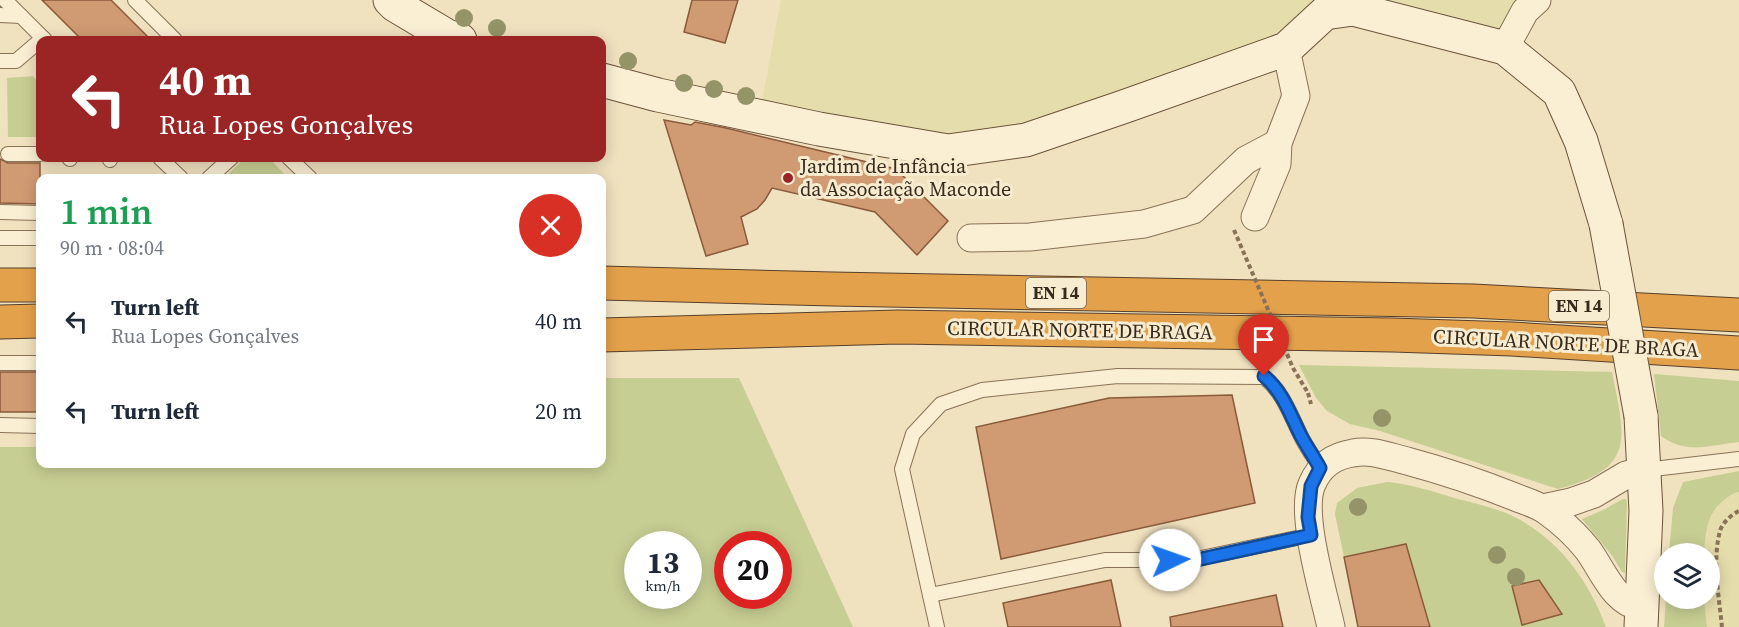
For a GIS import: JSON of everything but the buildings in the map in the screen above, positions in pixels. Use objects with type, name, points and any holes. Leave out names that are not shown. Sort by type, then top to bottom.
[{"type":"highway","name":"CIRCULAR NORTE DE BRAGA","points":[[606,283],[1473,301],[1739,315]]},
{"type":"highway","points":[[0,285],[36,285]]},
{"type":"highway","points":[[0,321],[36,321]]},
{"type":"highway","name":"CIRCULAR NORTE DE BRAGA","points":[[606,335],[898,327],[1118,330],[1512,339],[1739,353]]},
{"type":"street","points":[[390,0],[447,36]]},
{"type":"street","points":[[1505,48],[1525,11],[1537,0]]},
{"type":"street","points":[[606,81],[658,95],[819,129],[948,151],[1026,140],[1286,49],[1325,13],[1353,9],[1505,48],[1559,92],[1581,141],[1606,224],[1641,416],[1646,512],[1642,617]]},
{"type":"street","points":[[1245,223],[1277,164],[1278,143],[1296,96],[1286,49]]},
{"type":"street","points":[[971,238],[1030,237],[1144,224],[1193,210],[1246,160],[1278,143]]},
{"type":"street","points":[[1331,627],[1308,517],[1311,486],[1320,468],[1335,457],[1355,452],[1374,453],[1450,473],[1543,508],[1567,527],[1587,550],[1621,598],[1642,617]]},
{"type":"street","points":[[1543,508],[1594,494],[1626,475],[1645,470]]},
{"type":"lane","points":[[5,0],[41,36]]},
{"type":"lane","points":[[135,0],[171,36]]},
{"type":"lane","points":[[0,15],[21,16]]},
{"type":"lane","points":[[0,61],[16,61],[36,45]]},
{"type":"lane","points":[[8,154],[31,156]]},
{"type":"lane","points":[[164,162],[177,174]]},
{"type":"lane","points":[[213,174],[227,162]]},
{"type":"lane","points":[[294,162],[306,174]]},
{"type":"lane","points":[[3,210],[36,213]]},
{"type":"lane","points":[[0,238],[36,238]]},
{"type":"lane","points":[[0,363],[36,366]]},
{"type":"lane","points":[[937,627],[902,469],[913,434],[941,404],[982,390],[1118,376],[1264,376],[1286,402],[1302,438],[1320,468]]},
{"type":"lane","points":[[6,421],[36,425]]},
{"type":"lane","points":[[1645,470],[1739,459]]},
{"type":"lane","points":[[930,595],[1105,560],[1192,561],[1311,535]]},
{"type":"path","points":[[1245,223],[1293,368],[1308,393]]},
{"type":"path","points":[[1722,627],[1717,566],[1720,529],[1733,513],[1739,511]]},
{"type":"shaded area","points":[[781,0],[1537,0],[1505,48],[1353,9],[1286,49],[983,146],[759,117]]},
{"type":"shaded area","points":[[1739,492],[1739,627],[1707,627],[1705,609],[1720,609],[1720,543],[1705,543],[1708,524],[1714,508],[1733,493]]},
{"type":"green space","points":[[33,76],[36,80],[36,137],[8,137],[7,78]]},
{"type":"green space","points":[[241,162],[273,162],[284,174],[228,174]]},
{"type":"green space","points":[[1299,365],[1612,372],[1620,416],[1620,448],[1613,460],[1602,471],[1584,481],[1558,489],[1380,431],[1350,424],[1327,411],[1316,398]]},
{"type":"green space","points":[[1654,374],[1739,381],[1739,442],[1689,447],[1671,442],[1661,436]]},
{"type":"green space","points":[[606,378],[739,378],[853,627],[0,627],[0,447],[36,447],[36,468],[606,468]]},
{"type":"green space","points":[[1739,471],[1739,492],[1734,493],[1717,506],[1710,518],[1705,543],[1670,543],[1673,508],[1683,482]]},
{"type":"green space","points":[[1387,482],[1405,485],[1494,509],[1524,522],[1554,545],[1568,560],[1590,591],[1606,627],[1430,627],[1406,544],[1344,557],[1335,514],[1337,503],[1357,488]],"holes":[[[1539,580],[1562,613],[1522,625],[1512,586]]]},
{"type":"green space","points":[[1626,499],[1627,504],[1625,573],[1582,519]]},
{"type":"green space","points":[[1665,609],[1705,609],[1707,627],[1664,627]]},
{"type":"place","name":"Jardim de Infância da Associação Maconde","points":[[788,178]]},
{"type":"route","points":[[1170,560],[1192,561],[1311,535],[1308,517],[1311,486],[1320,468],[1302,438],[1286,402],[1264,376]]}]
